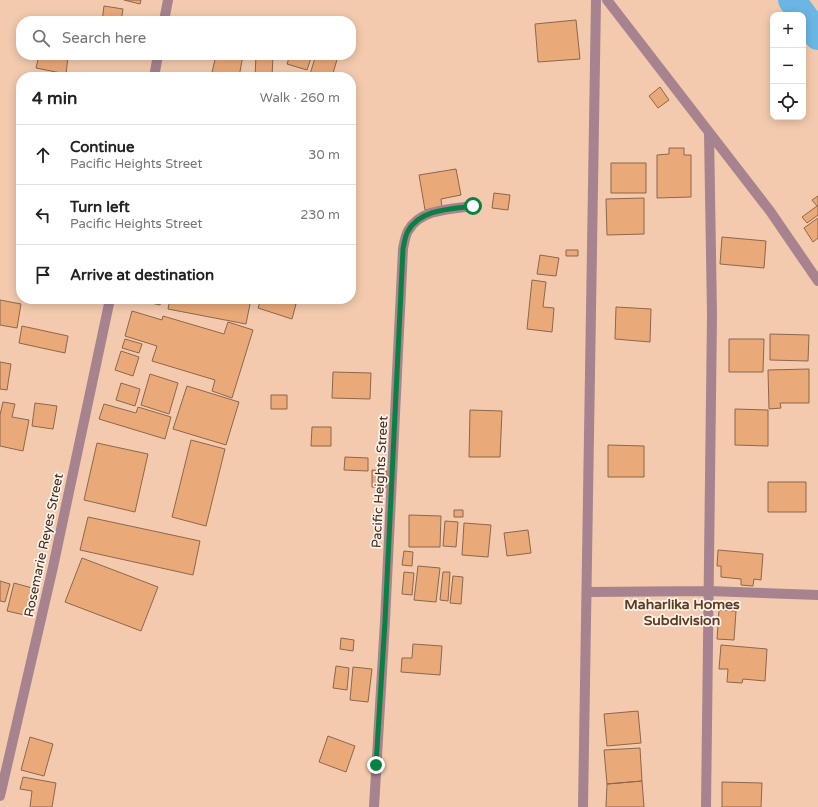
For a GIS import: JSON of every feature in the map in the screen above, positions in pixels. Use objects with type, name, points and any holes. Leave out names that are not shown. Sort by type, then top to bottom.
[{"type":"street","points":[[165,16],[168,0]]},
{"type":"street","points":[[584,807],[596,0]]},
{"type":"street","points":[[607,0],[770,211],[818,281]]},
{"type":"street","points":[[155,72],[157,60]]},
{"type":"street","points":[[706,807],[712,315],[709,132]]},
{"type":"street","name":"Pacific Heights Street","points":[[374,807],[385,621],[403,249],[407,232],[414,222],[426,215],[473,206]]},
{"type":"street","name":"Rosemarie Reyes Street","points":[[0,796],[51,574],[109,304]]},
{"type":"street","points":[[587,592],[708,591],[818,595]]},
{"type":"building","points":[[124,0],[141,0],[140,4]]},
{"type":"building","points":[[104,6],[123,9],[122,16],[103,16]]},
{"type":"building","points":[[576,20],[580,59],[538,62],[535,24]]},
{"type":"building","points":[[38,60],[68,60],[66,72],[56,72],[36,68]]},
{"type":"building","points":[[215,60],[242,60],[240,72],[212,72]]},
{"type":"building","points":[[256,60],[273,60],[272,72],[255,72]]},
{"type":"building","points":[[288,60],[310,60],[307,70],[287,64]]},
{"type":"building","points":[[314,60],[337,60],[333,72],[311,72]]},
{"type":"building","points":[[660,87],[669,100],[658,108],[649,96]]},
{"type":"building","points":[[669,148],[684,148],[684,155],[691,155],[691,197],[657,198],[657,155],[669,154]]},
{"type":"building","points":[[611,163],[646,163],[646,193],[611,193]]},
{"type":"building","points":[[456,169],[461,195],[441,199],[442,207],[425,210],[419,175]]},
{"type":"building","points":[[494,193],[510,195],[508,210],[492,208]]},
{"type":"building","points":[[818,196],[818,215],[807,223],[802,217],[817,206],[812,200]]},
{"type":"building","points":[[644,198],[644,234],[607,235],[606,199]]},
{"type":"building","points":[[818,218],[818,238],[813,242],[804,228]]},
{"type":"building","points":[[722,237],[766,241],[764,268],[720,264]]},
{"type":"building","points":[[566,250],[578,250],[578,256],[566,256]]},
{"type":"building","points":[[540,255],[559,258],[556,276],[537,274]]},
{"type":"building","points":[[532,280],[546,282],[543,307],[554,308],[552,332],[527,329]]},
{"type":"building","points":[[0,300],[21,304],[17,328],[0,325]]},
{"type":"building","points":[[169,304],[250,304],[246,324],[168,309]]},
{"type":"building","points":[[259,304],[296,304],[292,319],[258,308]]},
{"type":"building","points":[[616,307],[651,309],[650,342],[615,339]]},
{"type":"building","points":[[132,311],[162,320],[163,316],[224,334],[228,322],[253,330],[232,398],[212,391],[215,380],[152,361],[157,346],[125,336]]},
{"type":"building","points":[[22,326],[68,336],[65,353],[19,343]]},
{"type":"building","points":[[770,334],[809,335],[808,361],[770,360]]},
{"type":"building","points":[[125,339],[142,344],[139,353],[122,348]]},
{"type":"building","points":[[729,339],[764,339],[763,372],[729,372]]},
{"type":"building","points":[[121,351],[139,357],[133,376],[115,370]]},
{"type":"building","points":[[0,362],[11,364],[7,390],[0,389]]},
{"type":"building","points":[[809,369],[809,403],[780,403],[781,408],[769,409],[768,370]]},
{"type":"building","points":[[333,372],[371,373],[370,399],[332,398]]},
{"type":"building","points":[[150,374],[178,383],[169,414],[141,405]]},
{"type":"building","points":[[121,383],[140,389],[135,406],[116,400]]},
{"type":"building","points":[[187,386],[239,402],[226,445],[173,429]]},
{"type":"building","points":[[271,395],[287,395],[287,409],[271,409]]},
{"type":"building","points":[[3,402],[15,404],[12,417],[29,420],[23,451],[0,446],[0,415]]},
{"type":"building","points":[[35,403],[57,406],[53,429],[32,426]]},
{"type":"building","points":[[104,404],[136,413],[138,407],[171,417],[165,439],[99,419]]},
{"type":"building","points":[[735,409],[768,410],[768,446],[735,445]]},
{"type":"building","points":[[470,410],[502,411],[500,457],[469,457]]},
{"type":"building","points":[[312,427],[331,427],[331,446],[311,446]]},
{"type":"building","points":[[191,440],[225,449],[206,526],[172,517]]},
{"type":"building","points":[[97,443],[148,454],[135,512],[84,500]]},
{"type":"building","points":[[608,445],[644,446],[644,477],[608,477]]},
{"type":"building","points":[[345,457],[368,458],[368,471],[344,470]]},
{"type":"building","points":[[372,470],[387,471],[387,487],[372,487]]},
{"type":"building","points":[[768,482],[806,482],[806,512],[768,512]]},
{"type":"building","points":[[454,510],[463,510],[463,517],[454,517]]},
{"type":"building","points":[[409,515],[441,516],[440,547],[409,547]]},
{"type":"building","points":[[88,517],[200,541],[193,575],[80,550]]},
{"type":"building","points":[[445,521],[458,522],[456,547],[443,546]]},
{"type":"building","points":[[464,523],[491,525],[488,557],[462,555]]},
{"type":"building","points":[[528,530],[531,553],[507,556],[504,533]]},
{"type":"building","points":[[718,550],[763,554],[761,580],[754,579],[753,586],[741,585],[741,579],[721,577],[721,566],[717,566]]},
{"type":"building","points":[[404,551],[413,552],[412,566],[402,565]]},
{"type":"building","points":[[82,558],[158,587],[141,631],[65,602]]},
{"type":"building","points":[[418,566],[440,568],[436,602],[414,600]]},
{"type":"building","points":[[404,572],[414,573],[412,595],[402,594]]},
{"type":"building","points":[[443,572],[450,572],[448,601],[440,600]]},
{"type":"building","points":[[453,576],[463,577],[461,604],[450,603]]},
{"type":"building","points":[[0,581],[10,584],[5,602],[0,601]]},
{"type":"building","points":[[14,583],[36,589],[29,616],[7,611]]},
{"type":"building","points":[[719,610],[736,611],[734,640],[717,639]]},
{"type":"building","points":[[341,638],[354,640],[353,651],[340,649]]},
{"type":"building","points":[[413,644],[442,646],[440,675],[401,672],[402,658],[412,658]]},
{"type":"building","points":[[721,645],[767,649],[765,681],[743,679],[742,683],[727,682],[728,669],[719,669]]},
{"type":"building","points":[[336,666],[349,668],[347,690],[333,688]]},
{"type":"building","points":[[353,667],[372,669],[368,702],[350,700]]},
{"type":"building","points":[[638,711],[641,743],[607,746],[604,714]]},
{"type":"building","points":[[328,736],[355,746],[346,772],[319,762]]},
{"type":"building","points":[[30,737],[53,744],[44,776],[21,770]]},
{"type":"building","points":[[640,748],[642,781],[607,784],[604,750]]},
{"type":"building","points":[[23,777],[56,783],[52,807],[30,807],[32,791],[20,789]]},
{"type":"building","points":[[642,781],[644,807],[606,807],[607,784]]},
{"type":"building","points":[[722,782],[762,783],[761,807],[722,807]]},
{"type":"waterway","points":[[792,0],[818,36]]},
{"type":"district","name":"Maharlika Homes Subdivision","points":[[682,612]]},
{"type":"route","points":[[376,765],[385,621],[403,249],[407,232],[414,222],[426,215],[473,206]]}]
